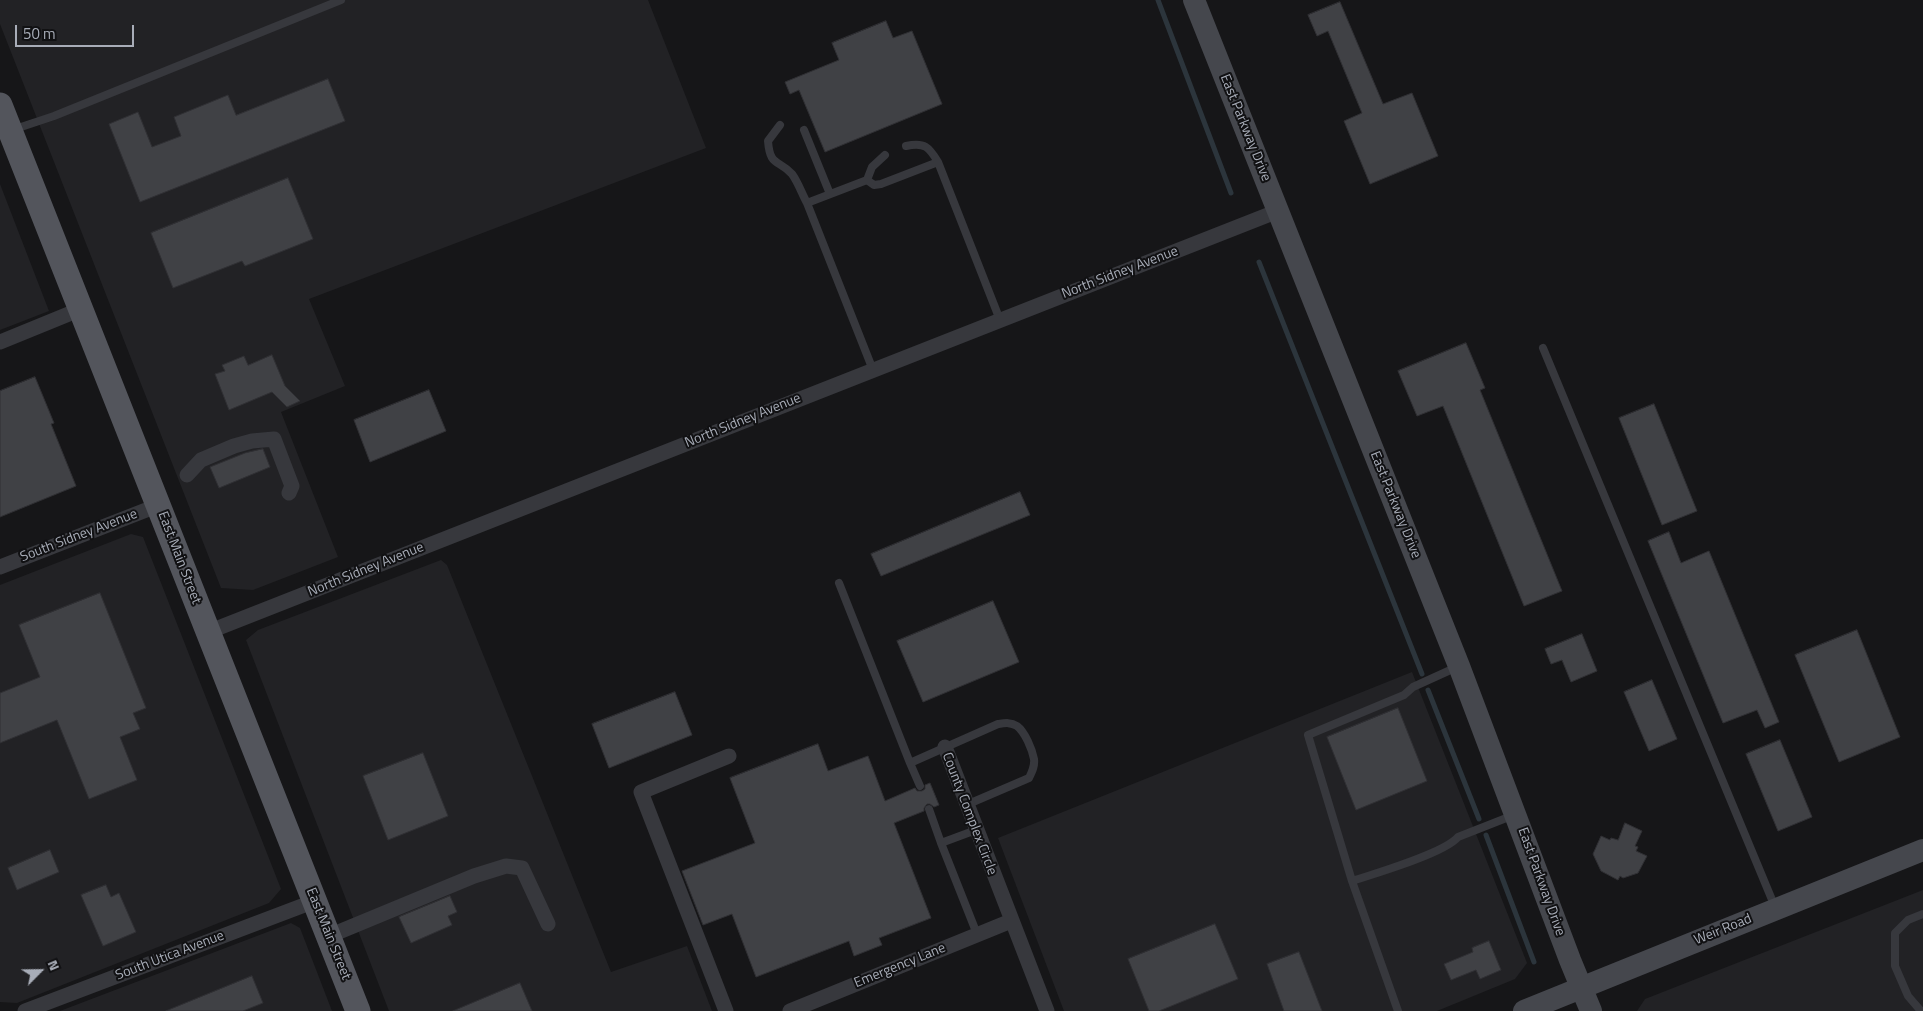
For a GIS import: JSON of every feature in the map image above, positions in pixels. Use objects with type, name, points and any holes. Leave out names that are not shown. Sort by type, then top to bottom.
[{"type":"main road","name":"East Parkway Drive","points":[[1194,0],[1459,666],[1591,1011]]},
{"type":"main road","name":"East Main Street","points":[[4,117],[358,1011]]},
{"type":"main road","name":"Weir Road","points":[[1524,1011],[1923,850]]},
{"type":"street","name":"North Sidney Avenue","points":[[208,632],[1278,211]]},
{"type":"street","points":[[0,342],[81,310]]},
{"type":"street","points":[[187,475],[201,460],[234,446],[252,441],[274,439],[292,486],[289,493]]},
{"type":"street","name":"South Sidney Avenue","points":[[0,567],[159,505]]},
{"type":"street","name":"County Complex Circle","points":[[945,747],[1047,1011]]},
{"type":"street","points":[[726,1011],[641,792],[729,756]]},
{"type":"street","points":[[329,936],[474,876],[506,866],[522,868],[548,924]]},
{"type":"street","name":"South Utica Avenue","points":[[25,1011],[315,901]]},
{"type":"street","name":"Emergency Lane","points":[[790,1011],[1011,921]]},
{"type":"lane","points":[[4,117],[54,116],[341,0]]},
{"type":"lane","points":[[780,124],[768,141],[769,151],[778,165],[792,174],[807,203],[873,370]]},
{"type":"lane","points":[[804,130],[830,194]]},
{"type":"lane","points":[[906,146],[924,145],[932,152],[938,162],[1000,320]]},
{"type":"lane","points":[[807,203],[867,180],[872,166],[885,155]]},
{"type":"lane","points":[[867,180],[874,185],[881,184],[938,162]]},
{"type":"lane","points":[[1543,348],[1775,909]]},
{"type":"lane","points":[[839,583],[920,786]]},
{"type":"lane","points":[[1398,1011],[1352,881],[1308,735],[1404,695],[1413,687],[1459,666]]},
{"type":"lane","points":[[945,747],[998,724],[1008,722],[1017,726],[1024,733],[1034,758],[1033,769],[1029,778],[966,805]]},
{"type":"lane","name":"County Complex Circle","points":[[910,763],[945,747]]},
{"type":"lane","points":[[928,809],[977,934]]},
{"type":"lane","points":[[1352,881],[1401,865],[1439,849],[1455,841],[1458,837],[1516,814]]},
{"type":"lane","points":[[941,844],[976,830]]},
{"type":"lane","points":[[1921,1011],[1908,996],[1895,966],[1894,933],[1908,920],[1923,914]]},
{"type":"shaded area","points":[[0,0],[648,0],[706,148],[309,299],[345,386],[281,412],[338,557],[253,590],[221,588],[0,24]]},
{"type":"shaded area","points":[[0,184],[49,311],[0,330]]},
{"type":"shaded area","points":[[131,534],[143,537],[281,889],[269,903],[17,1003],[0,1002],[0,585]]},
{"type":"shaded area","points":[[441,560],[447,565],[611,972],[687,946],[712,1011],[389,1011],[246,640],[258,630]]},
{"type":"shaded area","points":[[1412,672],[1527,963],[1515,979],[1437,1011],[1064,1011],[998,838]]},
{"type":"shaded area","points":[[1923,890],[1923,1011],[1637,1011],[1645,999]]},
{"type":"shaded area","points":[[291,923],[300,928],[332,1011],[60,1011]]},
{"type":"building","points":[[1340,2],[1383,104],[1412,93],[1438,156],[1370,184],[1344,121],[1362,113],[1328,31],[1317,36],[1308,15]]},
{"type":"building","points":[[886,21],[893,38],[912,31],[942,104],[825,152],[799,90],[790,94],[785,82],[839,60],[832,43]]},
{"type":"building","points":[[328,79],[345,121],[140,202],[109,124],[138,112],[152,147],[181,136],[174,117],[228,95],[236,115]]},
{"type":"building","points":[[288,178],[313,239],[245,266],[242,261],[173,288],[151,233]]},
{"type":"building","points":[[1466,343],[1485,388],[1480,390],[1562,591],[1524,606],[1443,406],[1417,416],[1398,371]]},
{"type":"building","points":[[272,355],[285,386],[300,401],[287,407],[272,392],[229,410],[215,374],[225,371],[222,365],[244,356],[248,365]]},
{"type":"building","points":[[35,377],[54,423],[51,424],[76,486],[0,517],[0,391]]},
{"type":"building","points":[[429,390],[446,431],[370,462],[354,420]]},
{"type":"building","points":[[1654,404],[1697,511],[1662,525],[1619,418]]},
{"type":"building","points":[[263,449],[270,467],[219,488],[210,467],[245,453]]},
{"type":"building","points":[[1020,492],[1030,515],[881,576],[871,554]]},
{"type":"building","points":[[1669,532],[1681,563],[1709,551],[1779,722],[1765,728],[1757,710],[1723,723],[1648,541]]},
{"type":"building","points":[[100,593],[146,708],[133,713],[140,729],[120,737],[137,780],[89,799],[57,720],[0,743],[0,693],[40,677],[19,625]]},
{"type":"building","points":[[993,601],[1019,662],[923,702],[897,641]]},
{"type":"building","points":[[1857,630],[1900,737],[1839,762],[1795,655]]},
{"type":"building","points":[[1582,634],[1597,671],[1571,682],[1562,660],[1551,664],[1545,649]]},
{"type":"building","points":[[1652,680],[1677,739],[1649,751],[1624,692]]},
{"type":"building","points":[[675,692],[692,735],[609,768],[592,724]]},
{"type":"building","points":[[1398,708],[1427,781],[1356,810],[1327,737]]},
{"type":"building","points":[[1780,740],[1812,817],[1778,831],[1746,754]]},
{"type":"building","points":[[818,744],[828,771],[868,756],[885,801],[915,788],[917,791],[922,791],[925,789],[925,785],[930,783],[939,805],[934,807],[927,804],[924,811],[894,823],[931,918],[879,938],[882,945],[854,956],[849,941],[756,977],[732,914],[703,925],[682,871],[755,843],[730,778]]},
{"type":"building","points":[[423,753],[448,816],[388,840],[363,776]]},
{"type":"building","points":[[1625,823],[1642,831],[1635,846],[1638,847],[1636,851],[1647,856],[1638,873],[1623,878],[1620,876],[1618,880],[1601,871],[1593,854],[1601,836],[1610,840],[1611,838],[1618,840]]},
{"type":"building","points":[[50,850],[59,872],[17,890],[8,868]]},
{"type":"building","points":[[106,885],[111,897],[119,893],[136,932],[103,946],[81,895]]},
{"type":"building","points":[[450,896],[457,912],[448,916],[452,925],[411,943],[399,917]]},
{"type":"building","points":[[1215,924],[1238,979],[1159,1011],[1149,1011],[1128,959]]},
{"type":"building","points":[[1489,941],[1501,970],[1480,979],[1476,970],[1451,980],[1444,964],[1473,952],[1472,948]]},
{"type":"building","points":[[1299,952],[1322,1011],[1284,1011],[1267,964]]},
{"type":"building","points":[[252,976],[263,1003],[243,1011],[166,1011]]},
{"type":"building","points":[[520,983],[532,1011],[453,1011]]},
{"type":"waterway","points":[[1158,0],[1231,193]]},
{"type":"waterway","points":[[1259,262],[1422,674]]},
{"type":"waterway","points":[[1428,690],[1479,819]]},
{"type":"waterway","points":[[1486,835],[1534,962]]}]
